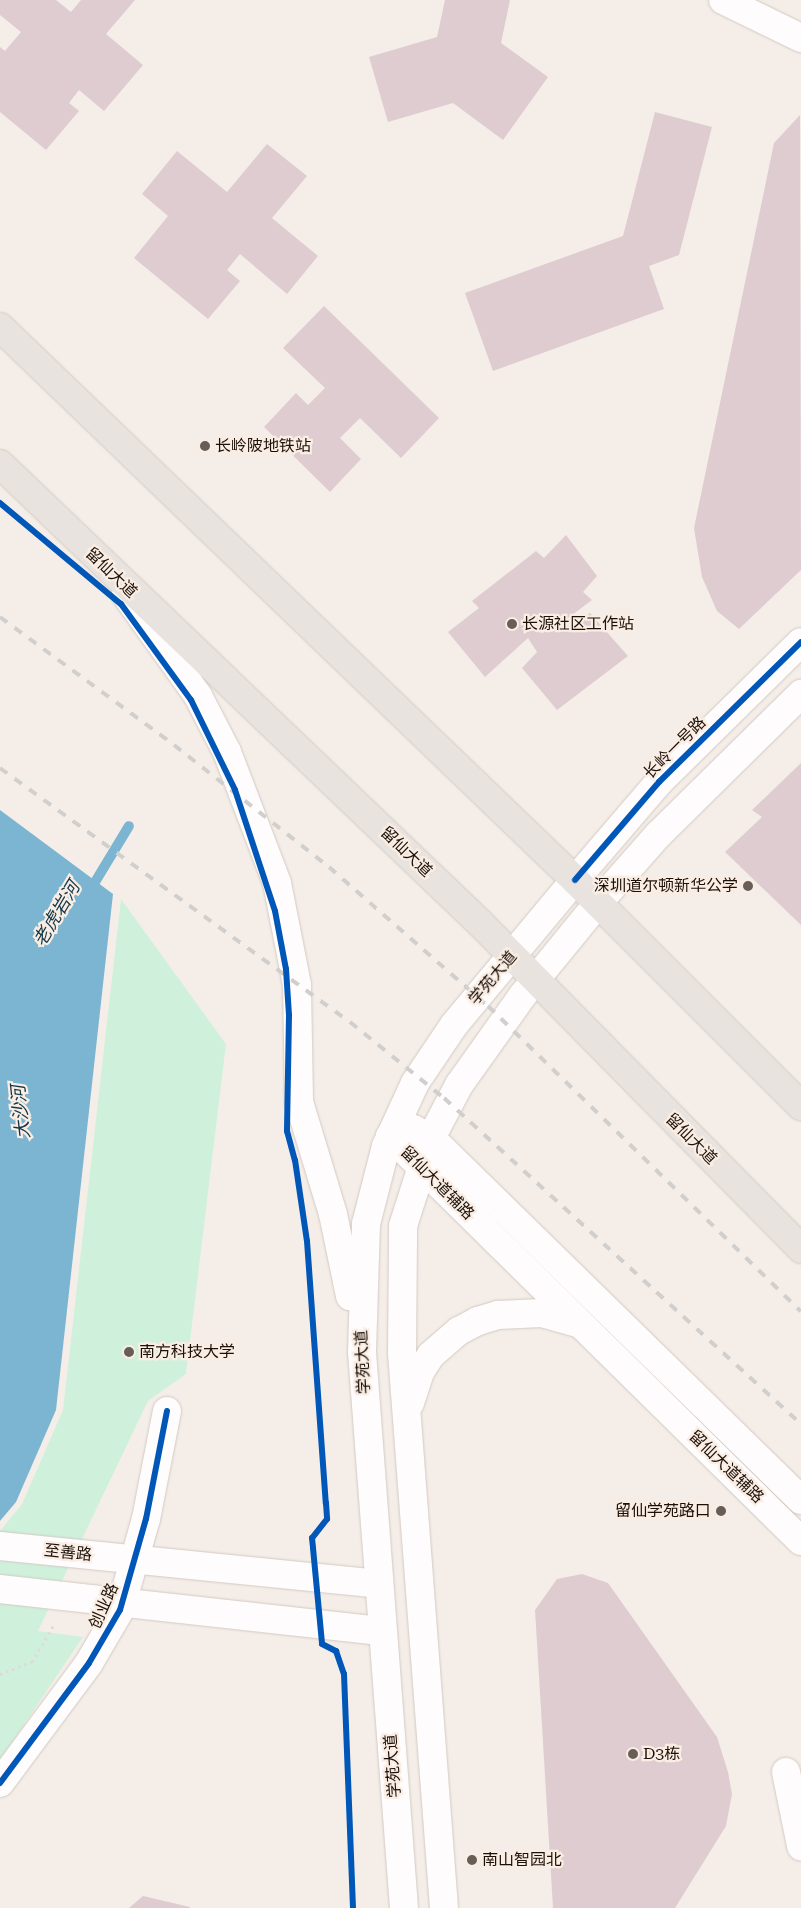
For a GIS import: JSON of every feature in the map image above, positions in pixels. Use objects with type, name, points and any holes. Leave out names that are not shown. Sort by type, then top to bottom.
[{"type":"main road","points":[[723,0],[801,38]]},
{"type":"main road","points":[[0,328],[575,880],[801,1106]]},
{"type":"main road","name":"留仙大道","points":[[0,464],[105,568],[284,735],[511,956],[801,1249]]},
{"type":"main road","points":[[105,568],[198,696],[253,813],[277,883],[292,945],[297,985],[296,1082],[333,1214],[362,1352]]},
{"type":"main road","name":"长岭一号路","points":[[575,880],[660,782],[801,642]]},
{"type":"main road","points":[[598,903],[658,835],[801,694]]},
{"type":"main road","name":"学苑大道","points":[[404,1908],[362,1352],[366,1224],[390,1136],[436,1050],[575,880]]},
{"type":"main road","name":"学苑大道","points":[[444,1908],[408,1424],[400,1265],[403,1226],[420,1166],[431,1138],[459,1085],[535,980],[598,903]]},
{"type":"main road","name":"留仙大道辅路","points":[[801,1500],[431,1138],[413,1128],[400,1129],[390,1136],[801,1541]]},
{"type":"main road","points":[[408,1424],[420,1372],[431,1356],[459,1331],[478,1321],[521,1312],[542,1313],[581,1325]]},
{"type":"main road","name":"创业路","points":[[0,1783],[89,1663],[123,1602],[136,1560],[167,1411]]},
{"type":"main road","name":"至善路","points":[[0,1546],[379,1584]]},
{"type":"main road","points":[[0,1589],[383,1631]]},
{"type":"main road","points":[[786,1772],[801,1846]]},
{"type":"path","points":[[0,1674],[32,1662],[71,1597]]},
{"type":"green space","points":[[121,899],[226,1044],[186,1374],[148,1401],[38,1631],[83,1637],[0,1760],[0,1531],[22,1504],[63,1410]]},
{"type":"water","name":"大沙河","points":[[0,810],[113,894],[56,1410],[16,1502],[0,1521]]},
{"type":"building","points":[[0,0],[56,0],[71,12],[81,0],[135,0],[106,34],[143,65],[104,111],[79,90],[69,103],[79,111],[46,150],[0,112],[0,47],[5,51],[21,32],[0,15]]},
{"type":"building","points":[[445,0],[510,0],[501,43],[548,77],[503,140],[453,103],[388,122],[369,57],[437,37]]},
{"type":"building","points":[[655,112],[712,127],[679,255],[649,266],[664,309],[493,371],[465,293],[623,236]]},
{"type":"building","points":[[800,115],[801,570],[739,629],[717,611],[702,577],[694,528],[774,143]]},
{"type":"building","points":[[267,144],[307,176],[272,218],[318,256],[287,294],[240,254],[227,270],[240,281],[208,319],[134,258],[168,216],[142,194],[177,151],[227,192]]},
{"type":"building","points":[[324,306],[439,418],[401,458],[360,418],[340,438],[361,459],[330,492],[264,427],[296,393],[308,405],[325,388],[283,348]]},
{"type":"building","name":"长源社区工作站","points":[[566,535],[597,576],[583,592],[592,600],[564,621],[570,628],[590,613],[628,656],[557,710],[522,668],[537,652],[528,638],[485,677],[448,632],[479,608],[472,601],[536,551],[544,558]]},
{"type":"building","points":[[801,763],[801,925],[725,852],[762,817],[752,810]]},
{"type":"building","name":"D3栋","points":[[582,1574],[608,1583],[717,1737],[728,1772],[732,1794],[726,1826],[675,1908],[553,1908],[535,1610],[557,1579]]},
{"type":"building","points":[[143,1896],[190,1907],[190,1908],[129,1908]]},
{"type":"waterway","name":"老虎岩河","points":[[89,892],[129,826]]},
{"type":"railway","points":[[0,617],[174,745],[329,867],[488,1006],[801,1311]]},
{"type":"railway","points":[[0,768],[350,1022],[444,1098],[801,1424]]},
{"type":"cycle path","points":[[0,503],[121,604],[191,700],[235,790],[275,911],[286,969],[289,1015],[287,1131],[295,1160],[307,1241],[327,1519],[312,1538],[322,1644],[336,1651],[344,1674],[353,1908]]},
{"type":"cycle path","points":[[575,880],[659,782],[801,642]]},
{"type":"cycle path","points":[[0,1783],[89,1663],[120,1610],[146,1519],[167,1411]]},
{"type":"place","name":"长岭陂地铁站","points":[[205,446]]},
{"type":"place","name":"长源社区工作站","points":[[512,624]]},
{"type":"place","name":"深圳道尔顿新华公学","points":[[748,886]]},
{"type":"place","name":"南方科技大学","points":[[129,1352]]},
{"type":"place","name":"留仙学苑路口","points":[[721,1511]]},
{"type":"place","name":"D3栋","points":[[633,1754]]},
{"type":"place","name":"南山智园北","points":[[472,1860]]}]
